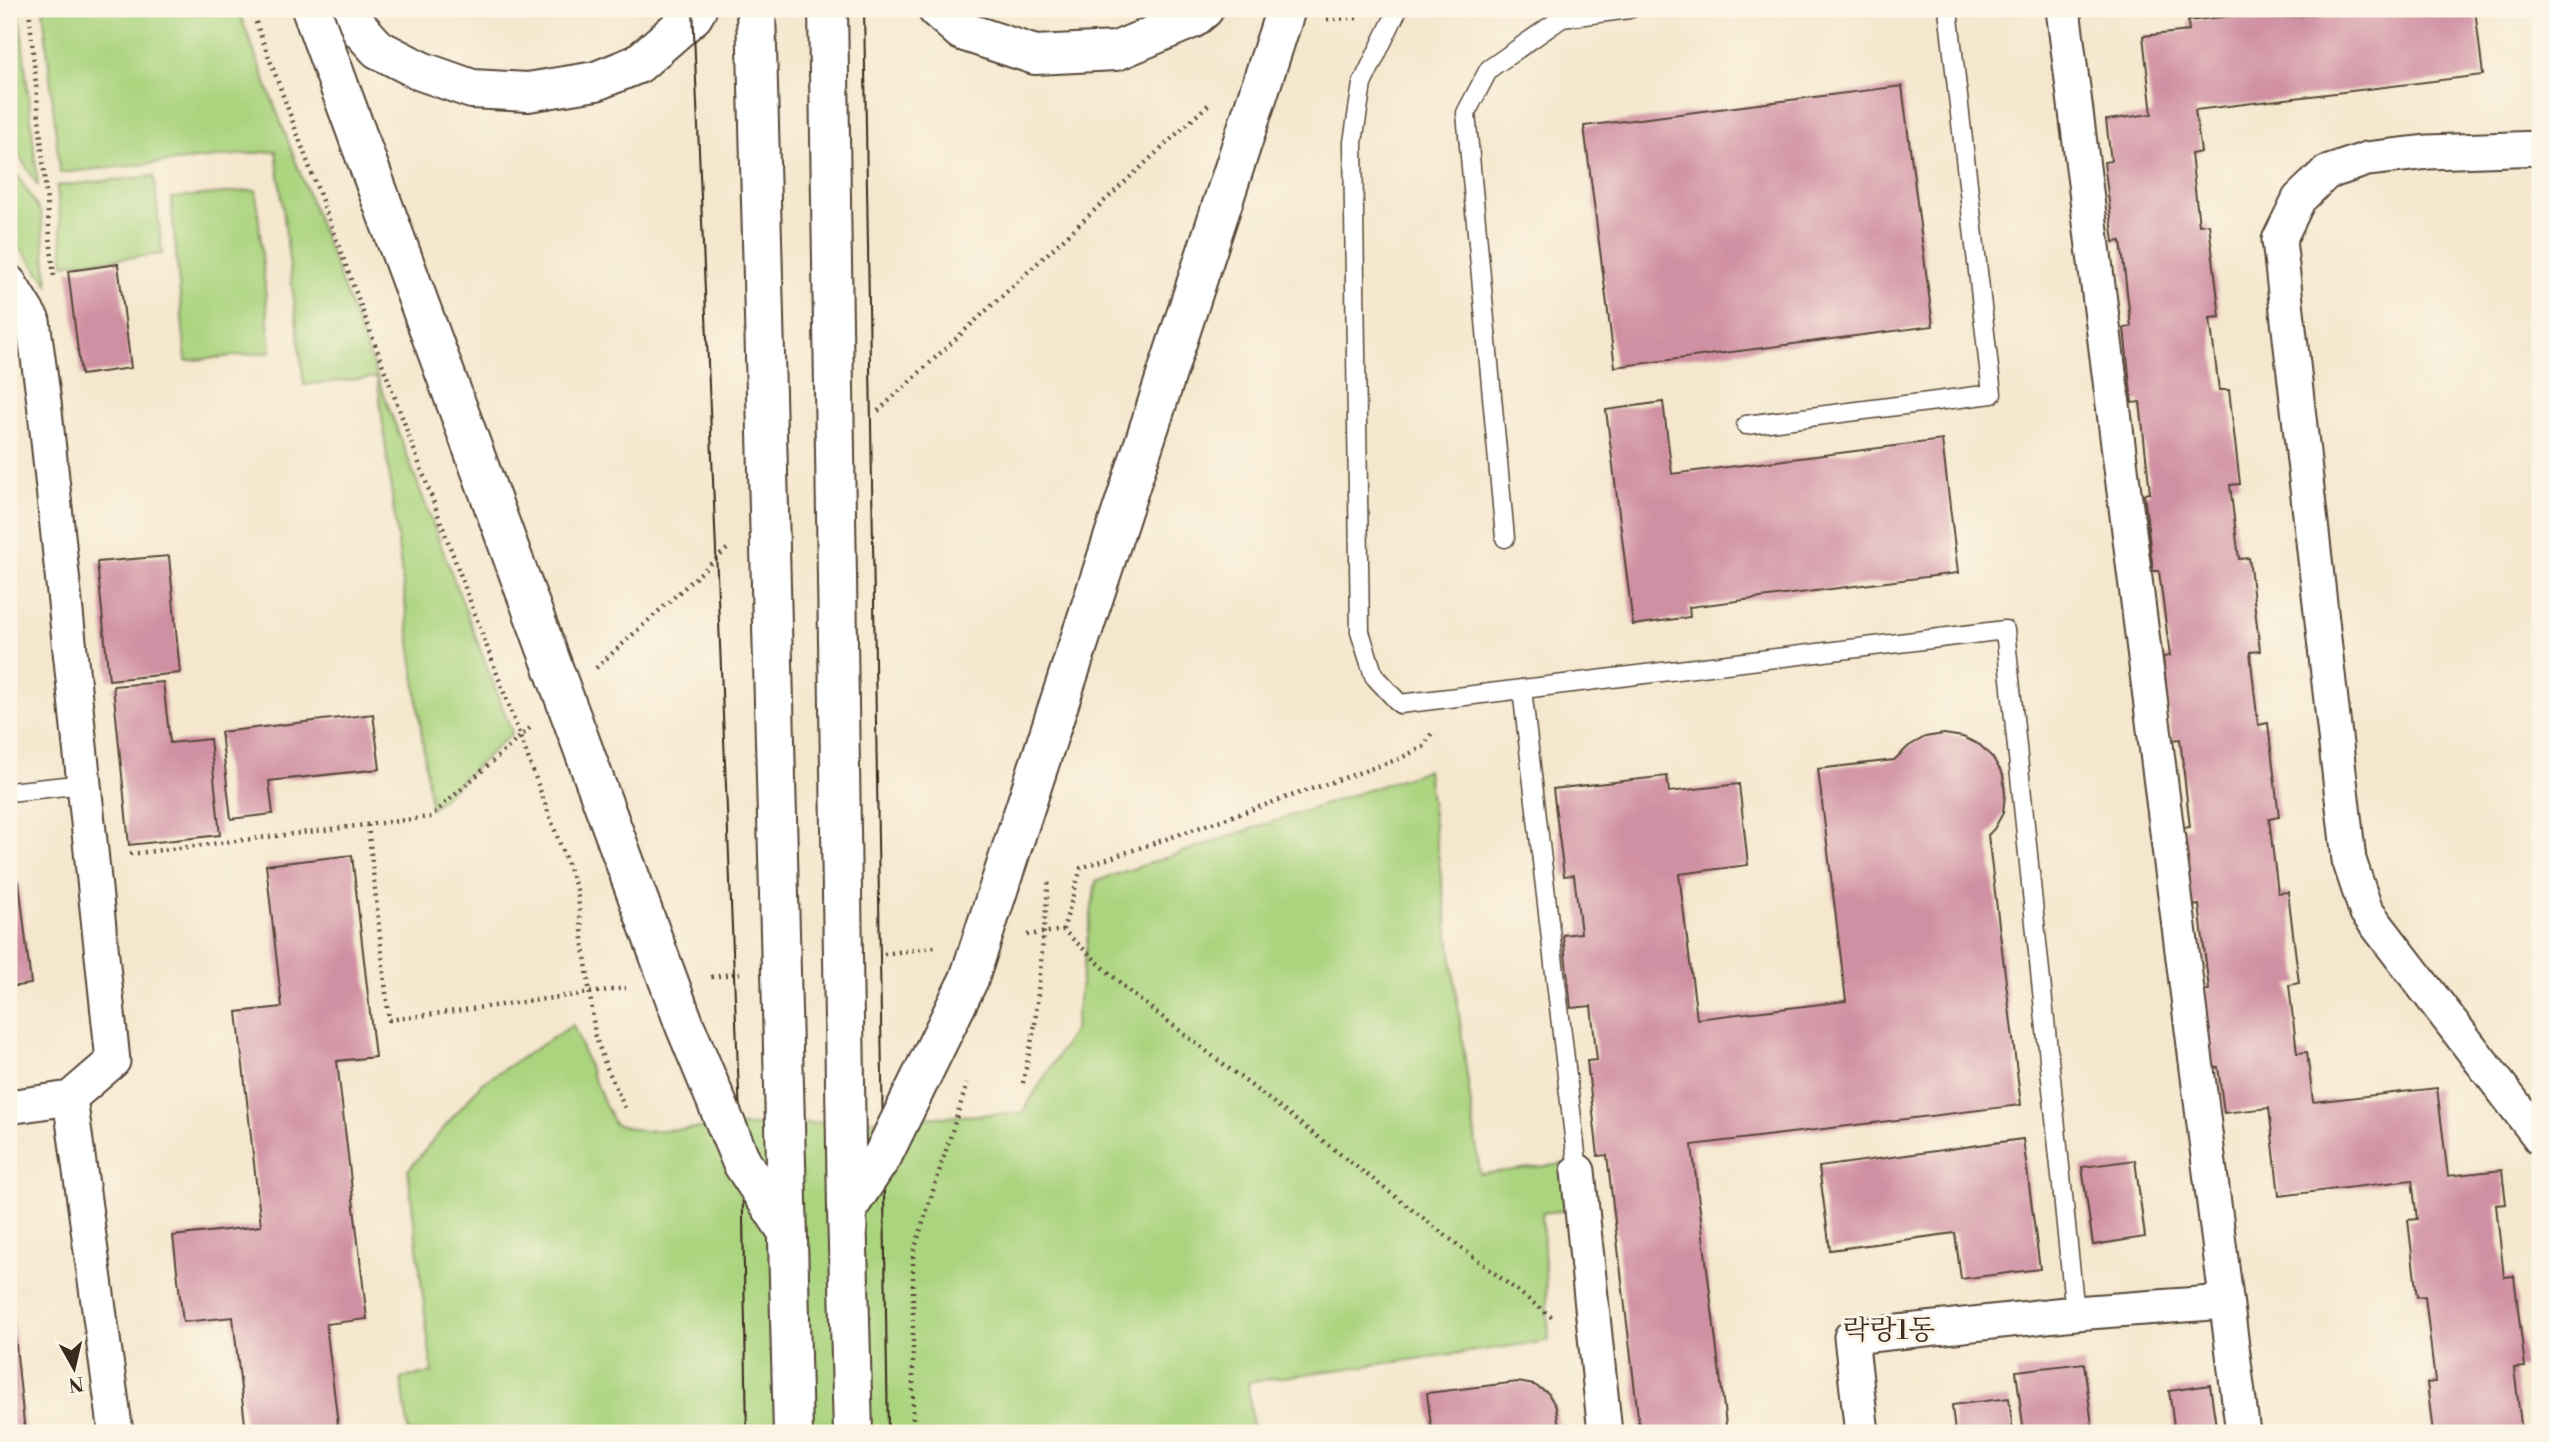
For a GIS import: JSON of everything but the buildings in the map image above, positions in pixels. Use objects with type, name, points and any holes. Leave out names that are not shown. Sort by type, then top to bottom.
[{"type":"highway","points":[[312,9],[685,1026],[742,1163],[787,1231]]},
{"type":"highway","points":[[342,9],[378,49],[421,71],[472,89],[528,92],[596,81],[638,64],[693,16],[697,9]]},
{"type":"highway","points":[[756,9],[793,1433]]},
{"type":"highway","points":[[828,9],[853,1433]]},
{"type":"highway","points":[[936,9],[962,31],[1035,55],[1116,51],[1192,19],[1204,9]]},
{"type":"highway","points":[[847,1209],[883,1155],[969,979],[1286,9]]},
{"type":"street","points":[[2063,9],[2243,1433]]},
{"type":"street","points":[[2540,148],[2428,152],[2367,159],[2326,173],[2299,199],[2279,240],[2349,860],[2367,911],[2540,1138]]},
{"type":"street","points":[[9,282],[33,321],[44,402],[113,1061],[70,1098],[9,1107]]},
{"type":"street","points":[[70,1098],[116,1433]]},
{"type":"street","points":[[1578,1171],[1605,1433]]},
{"type":"street","points":[[1862,1433],[1851,1337],[2075,1313],[2226,1302]]},
{"type":"lane","points":[[1398,9],[1362,84],[1353,142],[1360,632],[1374,676],[1400,704],[2005,631],[2075,1313]]},
{"type":"lane","points":[[1505,538],[1466,113],[1489,69],[1562,18],[1629,9]]},
{"type":"lane","points":[[1746,425],[1992,394],[1948,9]]},
{"type":"lane","points":[[1522,689],[1578,1171]]},
{"type":"lane","points":[[9,792],[84,784]]},
{"type":"path","points":[[29,9],[56,293],[33,321]]},
{"type":"path","points":[[251,9],[578,890],[595,1035],[625,1108]]},
{"type":"path","points":[[1454,697],[1423,747],[1399,759],[1081,868],[1062,930],[1131,992],[1596,1352]]},
{"type":"path","points":[[1040,885],[1045,873]]},
{"type":"path","points":[[1023,1083],[1035,1024]]},
{"type":"path","points":[[913,1433],[913,1254],[971,1072]]},
{"type":"green space","points":[[9,9],[19,9],[38,186],[9,139]]},
{"type":"green space","points":[[43,9],[238,9],[512,733],[431,809],[377,377],[304,385],[276,151],[60,173]]},
{"type":"green space","points":[[9,162],[41,213],[48,284],[17,243],[9,237]]},
{"type":"green space","points":[[154,176],[162,254],[64,264],[57,186]]},
{"type":"green space","points":[[256,190],[271,352],[186,361],[171,198]]},
{"type":"green space","points":[[1427,770],[1480,1174],[1563,1164],[1568,1210],[1542,1213],[1549,1341],[1248,1382],[1253,1433],[409,1433],[401,1378],[432,1373],[408,1170],[482,1083],[573,1025],[614,1124],[643,1131],[1022,1113],[1074,1030],[1096,881]]},
{"type":"tram line","points":[[693,9],[742,1163],[747,1433]]},
{"type":"tram line","points":[[864,9],[888,1433]]},
{"type":"district","name":"락랑1동","points":[[1889,1329]]}]
